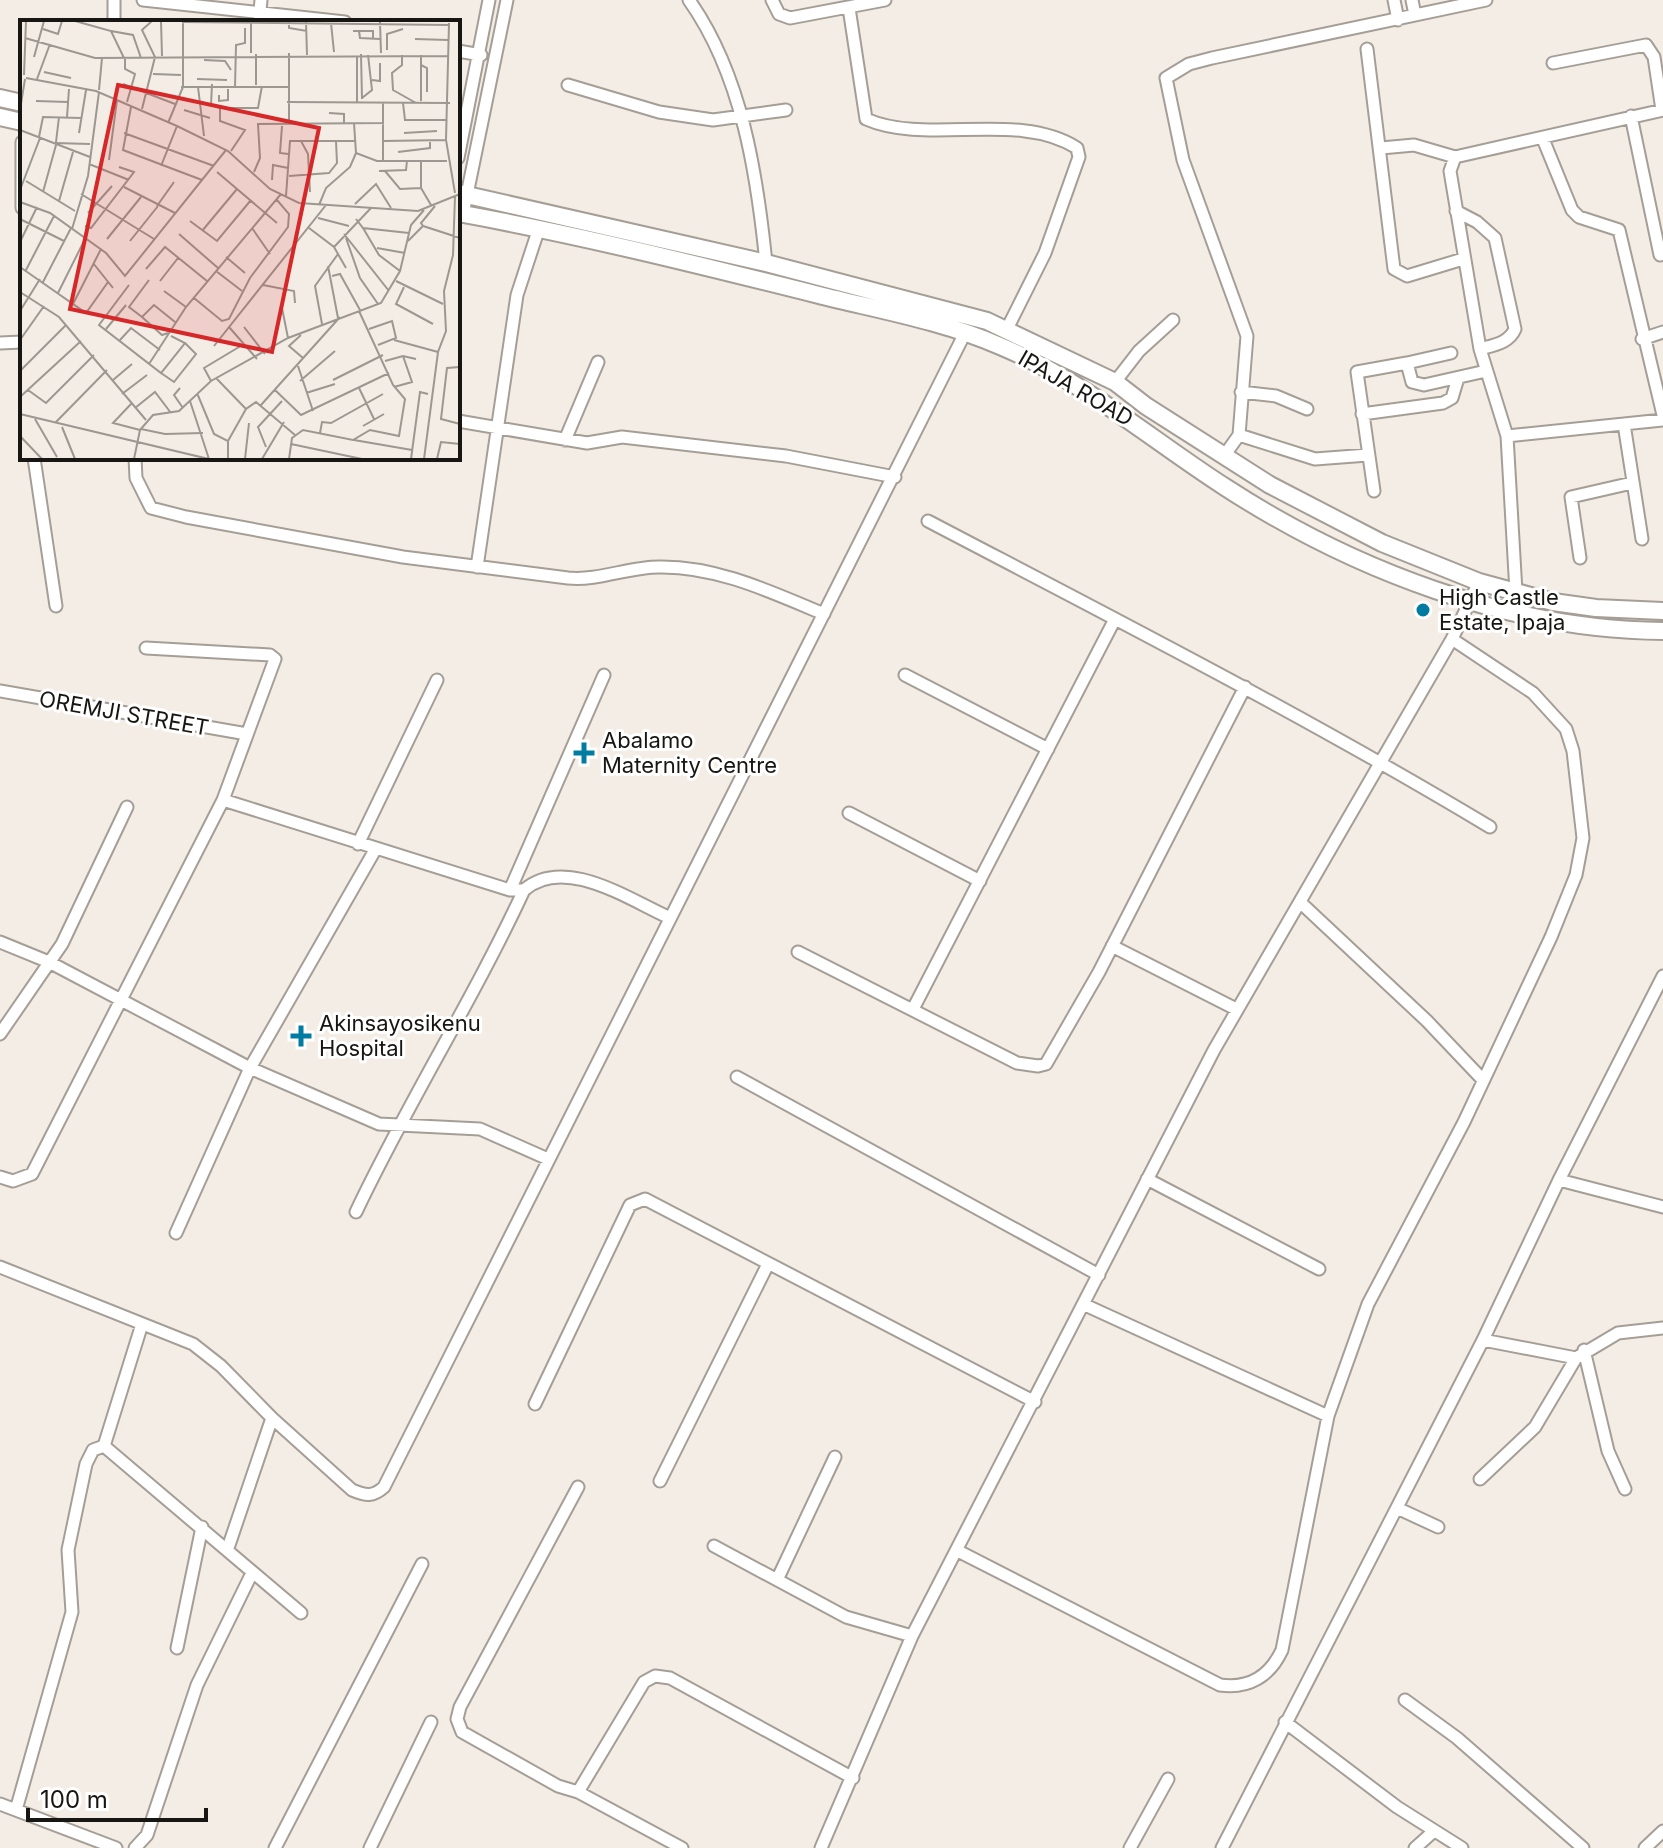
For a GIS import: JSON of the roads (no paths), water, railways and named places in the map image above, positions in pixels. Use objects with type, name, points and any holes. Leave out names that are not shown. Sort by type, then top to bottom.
[{"type":"main road","points":[[10,119],[12,101]]},
{"type":"main road","name":"IPAJA ROAD","points":[[463,194],[766,263],[952,310],[1007,329],[1115,382],[1146,406],[1224,456],[1356,530],[1479,582],[1516,592],[1596,608],[1663,611]]},
{"type":"main road","name":"IPAJA ROAD","points":[[461,213],[539,228],[965,333],[999,345],[1076,383],[1225,487],[1285,521],[1373,564],[1470,601],[1549,621],[1663,631]]},
{"type":"street","points":[[143,0],[328,20]]},
{"type":"street","points":[[460,149],[481,55],[489,0]]},
{"type":"street","points":[[461,213],[507,0]]},
{"type":"street","points":[[689,0],[723,65],[741,118],[757,187],[766,263]]},
{"type":"street","points":[[772,0],[779,14],[790,18],[878,1]]},
{"type":"street","points":[[1394,0],[1398,20]]},
{"type":"street","points":[[1412,0],[1415,15]]},
{"type":"street","points":[[1224,456],[1239,435],[1247,336],[1183,160],[1166,78],[1189,64],[1212,58],[1486,0]]},
{"type":"street","points":[[198,20],[201,8]]},
{"type":"street","points":[[849,8],[866,119],[897,126],[1021,132],[1066,141],[1077,148],[1079,157],[1045,253],[1007,329]]},
{"type":"street","points":[[1381,148],[1414,145],[1455,157],[1662,110],[1654,57],[1646,45],[1553,63]]},
{"type":"street","points":[[1367,49],[1394,269],[1407,276],[1463,259]]},
{"type":"street","points":[[460,51],[481,55]]},
{"type":"street","points":[[568,85],[659,112],[713,120],[786,110]]},
{"type":"street","points":[[1631,116],[1660,255]]},
{"type":"street","points":[[1507,436],[1663,417],[1642,339],[1619,230],[1579,217],[1572,210],[1543,139]]},
{"type":"street","points":[[1455,157],[1450,171],[1463,259],[1480,349],[1507,436],[1516,592]]},
{"type":"street","points":[[1456,211],[1477,222],[1495,238],[1515,329],[1512,336],[1501,344],[1480,349]]},
{"type":"street","points":[[477,567],[517,295],[539,228]]},
{"type":"street","points":[[1115,382],[1139,351],[1173,320]]},
{"type":"street","points":[[1642,339],[1663,332]]},
{"type":"street","points":[[1,1271],[193,1344],[221,1366],[272,1418],[352,1490],[376,1495],[384,1487],[416,1424],[668,917],[895,477],[965,333]]},
{"type":"street","points":[[0,343],[20,342]]},
{"type":"street","points":[[1374,491],[1357,372],[1451,353]]},
{"type":"street","points":[[565,440],[598,362]]},
{"type":"street","points":[[1407,363],[1412,382],[1418,384],[1486,371]]},
{"type":"street","points":[[1362,414],[1443,403],[1457,389],[1458,378]]},
{"type":"street","points":[[1241,392],[1276,396],[1307,409]]},
{"type":"street","points":[[460,421],[587,443],[622,437],[786,456],[895,477]]},
{"type":"street","points":[[1624,424],[1642,539]]},
{"type":"street","points":[[1239,435],[1315,459],[1368,455]]},
{"type":"street","points":[[34,460],[56,606]]},
{"type":"street","points":[[135,460],[141,493],[151,508],[161,511],[403,557],[588,580],[654,567],[704,571],[762,588],[824,614]]},
{"type":"street","points":[[1580,558],[1571,497],[1632,483]]},
{"type":"street","points":[[928,521],[1245,687],[1379,760],[1490,827]]},
{"type":"street","points":[[821,1848],[912,1636],[1085,1305],[1147,1179],[1236,1009],[1301,903],[1379,760],[1452,639],[1479,582]]},
{"type":"street","points":[[913,1009],[1115,619]]},
{"type":"street","points":[[958,1551],[1220,1685],[1247,1684],[1275,1665],[1282,1650],[1328,1416],[1368,1304],[1464,1122],[1576,875],[1583,838],[1581,805],[1566,729],[1533,693],[1452,639]]},
{"type":"street","points":[[0,1177],[13,1181],[32,1174],[223,800],[275,659],[270,655],[146,648]]},
{"type":"street","points":[[510,890],[604,675]]},
{"type":"street","points":[[905,675],[1048,749]]},
{"type":"street","points":[[358,844],[437,680]]},
{"type":"street","points":[[798,952],[1017,1063],[1042,1065],[1057,1049],[1245,687]]},
{"type":"street","name":"OREMJI STREET","points":[[0,691],[247,734]]},
{"type":"street","points":[[223,800],[375,850],[510,890],[524,890]]},
{"type":"street","points":[[0,1034],[62,944],[127,807]]},
{"type":"street","points":[[849,813],[980,881]]},
{"type":"street","points":[[176,1233],[250,1068],[375,850]]},
{"type":"street","points":[[356,1212],[396,1127],[492,960],[524,890],[536,880],[573,877],[668,917]]},
{"type":"street","points":[[1301,903],[1427,1021],[1482,1079]]},
{"type":"street","points":[[0,942],[49,962],[250,1068],[379,1124],[396,1127],[457,1125],[480,1129],[548,1159]]},
{"type":"street","points":[[1112,946],[1236,1009]]},
{"type":"street","points":[[1222,1848],[1436,1426],[1483,1340],[1559,1180],[1663,976]]},
{"type":"street","points":[[737,1077],[1099,1275]]},
{"type":"street","points":[[1147,1179],[1319,1269]]},
{"type":"street","points":[[1559,1180],[1663,1207]]},
{"type":"street","points":[[535,1404],[630,1205],[636,1200],[654,1203],[1035,1402]]},
{"type":"street","points":[[660,1481],[768,1264]]},
{"type":"street","points":[[1085,1305],[1328,1416]]},
{"type":"street","points":[[104,1446],[142,1324]]},
{"type":"street","points":[[1480,1479],[1535,1427],[1580,1354],[1618,1333],[1663,1328]]},
{"type":"street","points":[[1483,1340],[1580,1354]]},
{"type":"street","points":[[1580,1354],[1608,1451],[1625,1489]]},
{"type":"street","points":[[228,1548],[272,1418]]},
{"type":"street","points":[[104,1446],[301,1613]]},
{"type":"street","points":[[16,1810],[72,1612],[68,1550],[86,1464],[93,1450],[104,1446]]},
{"type":"street","points":[[777,1580],[835,1457]]},
{"type":"street","points":[[578,1487],[460,1707],[457,1719],[462,1732],[558,1786],[578,1792],[682,1848]]},
{"type":"street","points":[[1397,1508],[1438,1527]]},
{"type":"street","points":[[177,1648],[202,1527]]},
{"type":"street","points":[[714,1546],[858,1622],[912,1636]]},
{"type":"street","points":[[275,1848],[422,1564]]},
{"type":"street","points":[[135,1848],[147,1835],[197,1685],[252,1573]]},
{"type":"street","points":[[578,1792],[644,1682],[655,1676],[670,1678],[853,1778]]},
{"type":"street","points":[[1405,1700],[1457,1738],[1583,1848]]},
{"type":"street","points":[[370,1848],[431,1722]]},
{"type":"street","points":[[1285,1722],[1462,1848]]},
{"type":"street","points":[[1130,1848],[1168,1779]]},
{"type":"street","points":[[0,1804],[116,1848]]},
{"type":"street","points":[[1415,1848],[1434,1831]]},
{"type":"street","points":[[1645,1848],[1663,1831]]},
{"type":"place","name":"High Castle Estate, Ipaja","points":[[1423,610]]},
{"type":"place","name":"Abalamo Maternity Centre","points":[[584,753]]},
{"type":"place","name":"Akinsayosikenu Hospital","points":[[301,1036]]}]
